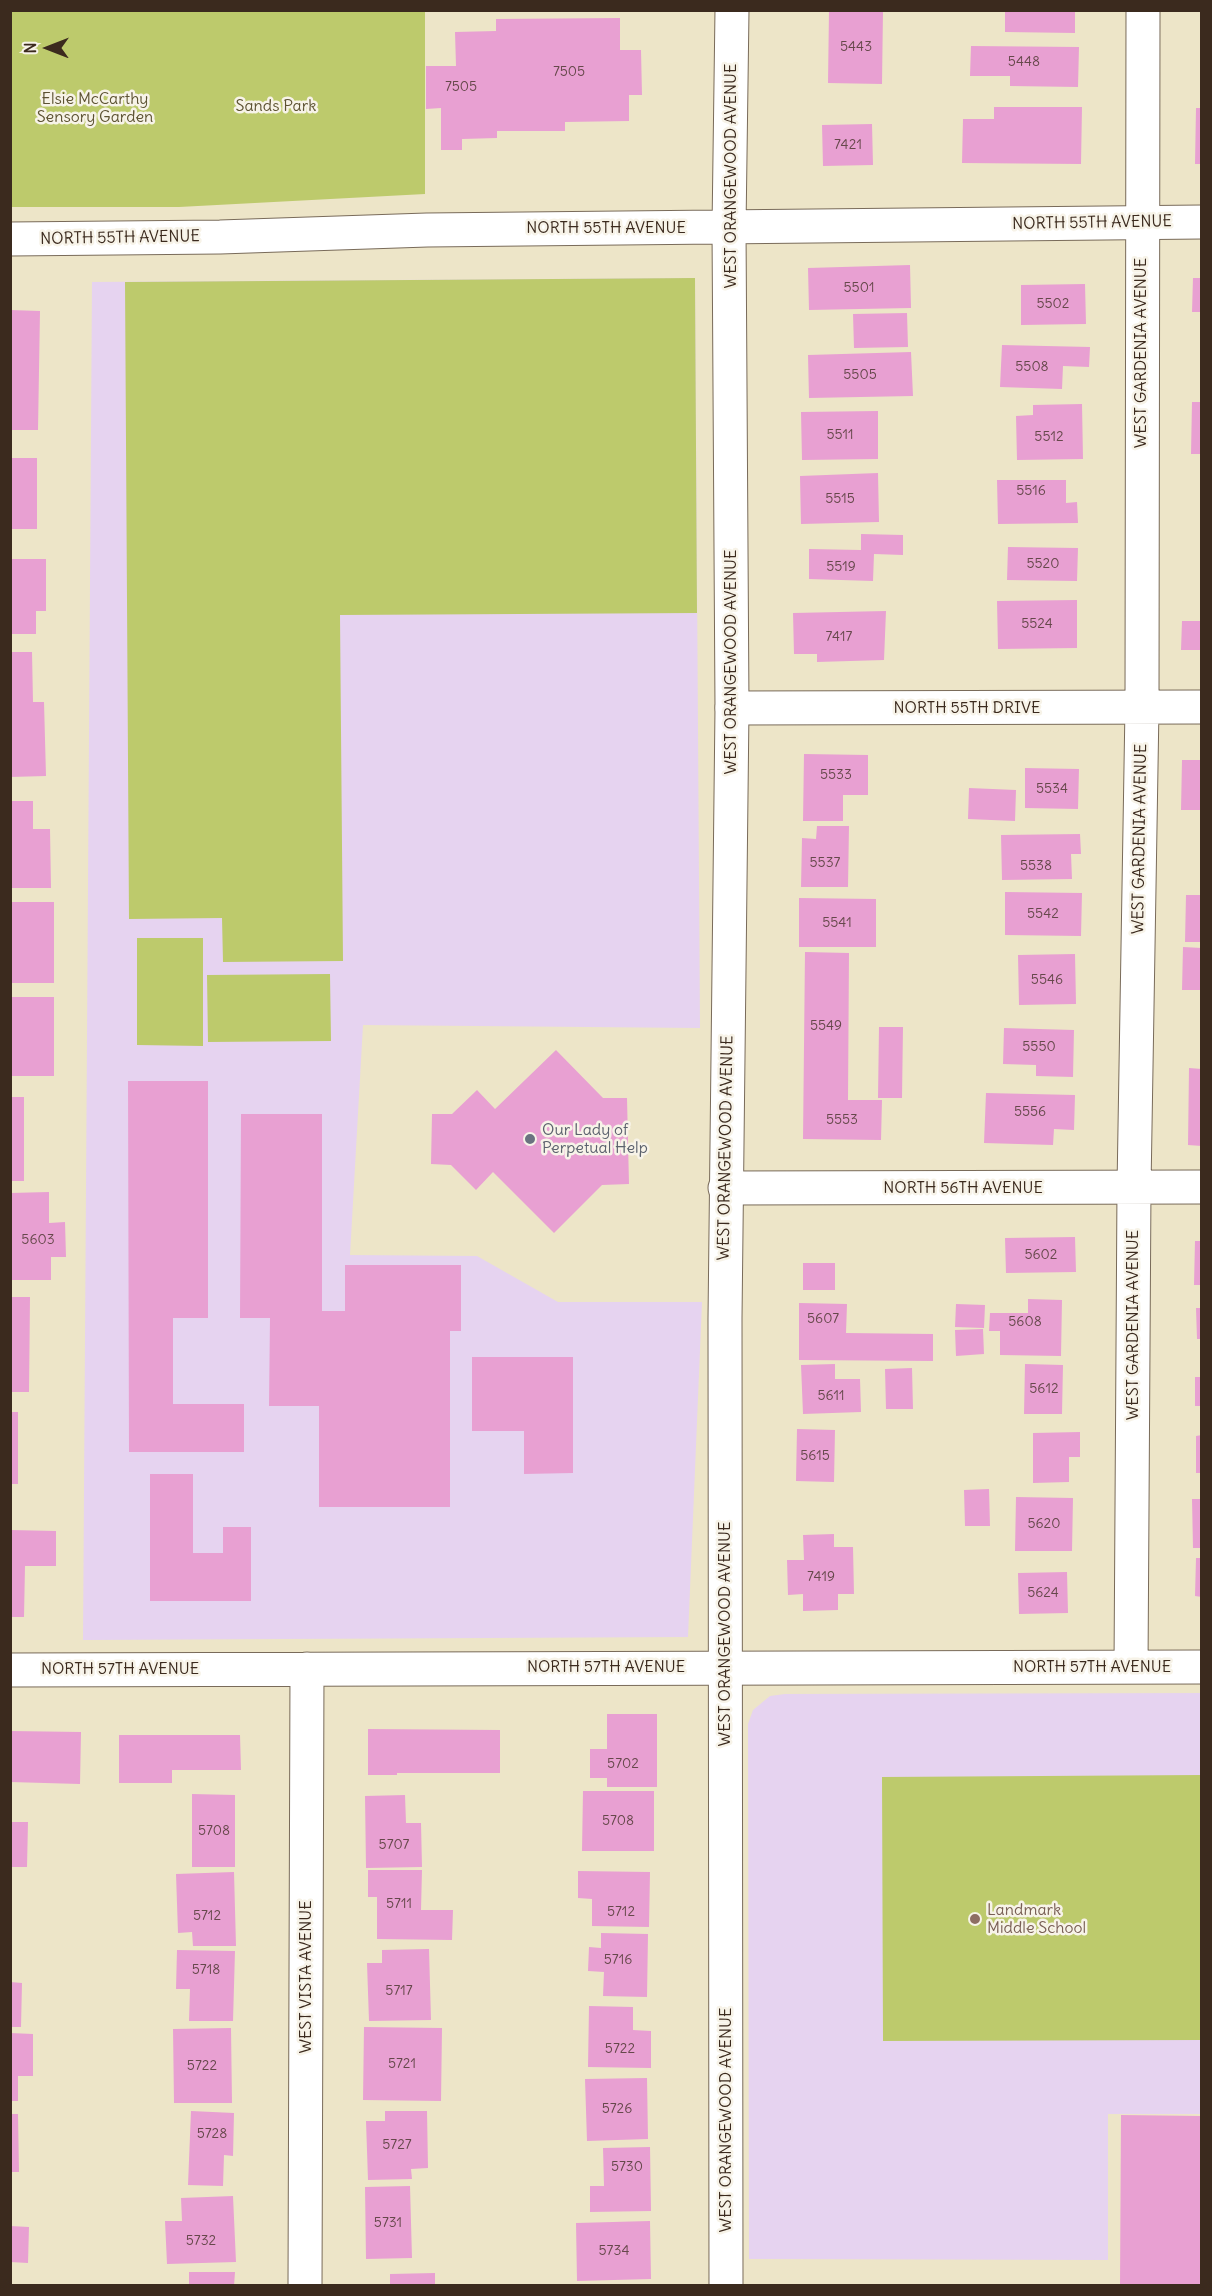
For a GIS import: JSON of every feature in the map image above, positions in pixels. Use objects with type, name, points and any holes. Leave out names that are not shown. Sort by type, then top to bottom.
[{"type":"street","name":"WEST ORANGEWOOD AVENUE","points":[[726,2286],[725,1188],[732,708],[729,228],[732,10]]},
{"type":"street","name":"WEST GARDENIA AVENUE","points":[[1131,1667],[1134,1187],[1142,707],[1143,10]]},
{"type":"street","name":"NORTH 55TH AVENUE","points":[[10,239],[220,237],[428,230],[1202,222]]},
{"type":"street","name":"NORTH 55TH DRIVE","points":[[732,708],[1202,707]]},
{"type":"street","name":"NORTH 56TH AVENUE","points":[[725,1188],[1202,1187]]},
{"type":"street","name":"NORTH 57TH AVENUE","points":[[10,1670],[1202,1667]]},
{"type":"street","name":"WEST VISTA AVENUE","points":[[305,2286],[307,1669]]},
{"type":"shaded area","points":[[695,278],[700,1028],[363,1025],[350,1255],[477,1256],[558,1302],[702,1302],[688,1637],[83,1640],[92,282]]},
{"type":"shaded area","name":"Landmark Middle School","points":[[1201,1693],[1201,2114],[1108,2114],[1108,2260],[749,2259],[748,1724],[753,1710],[770,1696],[785,1694]]},
{"type":"green space","points":[[11,10],[425,11],[425,194],[179,207],[11,207]]},
{"type":"green space","points":[[695,278],[697,613],[340,615],[343,961],[223,962],[222,918],[129,919],[125,282]]},
{"type":"green space","points":[[137,938],[203,938],[203,1046],[137,1045]]},
{"type":"green space","points":[[330,974],[331,1041],[208,1042],[207,975]]},
{"type":"green space","points":[[1201,1775],[1201,2040],[883,2041],[882,1777]]},
{"type":"building","points":[[829,10],[883,10],[882,84],[828,83]]},
{"type":"building","points":[[1005,10],[1075,10],[1075,33],[1005,32]]},
{"type":"building","points":[[620,18],[620,50],[641,50],[642,95],[629,95],[629,121],[565,122],[565,131],[497,131],[497,138],[462,139],[462,150],[441,150],[441,108],[426,109],[426,66],[456,66],[455,32],[496,31],[496,19]]},
{"type":"building","points":[[971,46],[1079,47],[1078,87],[1010,86],[1010,76],[970,76]]},
{"type":"building","points":[[994,107],[1082,107],[1081,164],[962,163],[963,119],[994,119]]},
{"type":"building","points":[[1196,108],[1202,108],[1202,164],[1195,164]]},
{"type":"building","points":[[872,124],[873,165],[823,166],[822,125]]},
{"type":"building","points":[[910,265],[911,308],[809,310],[808,268]]},
{"type":"building","points":[[1193,278],[1202,278],[1202,312],[1192,312]]},
{"type":"building","points":[[1085,284],[1086,324],[1021,325],[1021,285]]},
{"type":"building","points":[[10,310],[40,311],[38,430],[10,430]]},
{"type":"building","points":[[907,313],[908,347],[854,348],[853,314]]},
{"type":"building","points":[[1002,345],[1090,347],[1089,367],[1063,366],[1062,389],[1000,387]]},
{"type":"building","points":[[911,352],[913,396],[809,398],[808,355]]},
{"type":"building","points":[[1192,402],[1202,402],[1202,454],[1191,454]]},
{"type":"building","points":[[1082,404],[1083,459],[1017,460],[1016,416],[1033,415],[1033,405]]},
{"type":"building","points":[[878,411],[878,459],[802,460],[801,412]]},
{"type":"building","points":[[10,458],[37,458],[37,529],[10,529]]},
{"type":"building","points":[[878,473],[879,522],[801,524],[800,476]]},
{"type":"building","points":[[997,480],[1066,480],[1066,503],[1077,502],[1078,523],[998,524]]},
{"type":"building","points":[[861,534],[903,535],[903,555],[874,554],[873,581],[809,579],[809,549],[861,550]]},
{"type":"building","points":[[1008,547],[1078,548],[1077,581],[1007,580]]},
{"type":"building","points":[[10,559],[46,559],[46,611],[36,611],[36,634],[10,634]]},
{"type":"building","points":[[1077,600],[1077,648],[998,649],[997,601]]},
{"type":"building","points":[[886,611],[884,660],[817,662],[817,654],[794,654],[793,613]]},
{"type":"building","points":[[1182,621],[1202,621],[1202,650],[1181,650]]},
{"type":"building","points":[[10,652],[32,652],[33,702],[44,702],[46,776],[10,777]]},
{"type":"building","points":[[804,754],[868,755],[868,795],[843,795],[843,821],[803,821]]},
{"type":"building","points":[[1182,760],[1202,760],[1202,810],[1181,810]]},
{"type":"building","points":[[1025,768],[1079,769],[1078,809],[1025,808]]},
{"type":"building","points":[[969,788],[1016,790],[1015,821],[968,819]]},
{"type":"building","points":[[10,801],[33,801],[33,829],[50,829],[51,888],[10,888]]},
{"type":"building","points":[[817,826],[849,826],[848,887],[801,887],[802,838],[816,839]]},
{"type":"building","points":[[1080,834],[1081,854],[1071,854],[1072,879],[1002,880],[1001,835]]},
{"type":"building","points":[[1005,892],[1082,893],[1081,936],[1005,935]]},
{"type":"building","points":[[1186,895],[1202,895],[1202,942],[1185,942]]},
{"type":"building","points":[[799,898],[876,899],[876,947],[799,947]]},
{"type":"building","points":[[10,902],[54,902],[54,983],[10,983]]},
{"type":"building","points":[[1183,947],[1202,948],[1202,990],[1182,990]]},
{"type":"building","points":[[805,952],[849,953],[848,1100],[882,1100],[881,1140],[803,1139]]},
{"type":"building","points":[[1075,954],[1076,1004],[1019,1005],[1018,955]]},
{"type":"building","points":[[10,997],[54,997],[54,1076],[10,1076]]},
{"type":"building","points":[[879,1027],[903,1027],[902,1098],[878,1098]]},
{"type":"building","points":[[1004,1028],[1074,1030],[1073,1077],[1036,1076],[1036,1065],[1003,1064]]},
{"type":"building","name":"Our Lady of Perpetual Help","points":[[556,1050],[603,1098],[627,1098],[629,1184],[602,1185],[554,1233],[493,1172],[476,1190],[451,1165],[431,1164],[432,1114],[452,1114],[477,1090],[495,1109]]},
{"type":"building","points":[[1189,1068],[1202,1069],[1202,1146],[1188,1145]]},
{"type":"building","points":[[128,1081],[208,1081],[208,1318],[173,1318],[173,1404],[244,1404],[244,1452],[129,1452]]},
{"type":"building","points":[[986,1093],[1075,1095],[1074,1130],[1054,1129],[1053,1145],[984,1143]]},
{"type":"building","points":[[10,1097],[24,1097],[24,1181],[10,1181]]},
{"type":"building","points":[[241,1114],[322,1114],[322,1311],[345,1311],[345,1265],[461,1265],[461,1331],[450,1331],[450,1507],[319,1507],[319,1406],[269,1406],[270,1318],[240,1318]]},
{"type":"building","points":[[49,1192],[49,1223],[65,1222],[66,1257],[51,1257],[51,1280],[10,1280],[10,1193]]},
{"type":"building","points":[[1075,1237],[1076,1272],[1006,1273],[1005,1238]]},
{"type":"building","points":[[1195,1241],[1202,1241],[1202,1285],[1194,1285]]},
{"type":"building","points":[[803,1263],[835,1263],[835,1290],[803,1290]]},
{"type":"building","points":[[10,1297],[30,1297],[29,1392],[10,1392]]},
{"type":"building","points":[[1028,1299],[1062,1300],[1061,1356],[1000,1355],[1000,1331],[989,1331],[990,1313],[1028,1313]]},
{"type":"building","points":[[799,1303],[847,1304],[846,1333],[933,1334],[933,1361],[799,1360]]},
{"type":"building","points":[[956,1304],[985,1305],[984,1328],[955,1327]]},
{"type":"building","points":[[1196,1308],[1202,1308],[1202,1339],[1197,1339]]},
{"type":"building","points":[[983,1329],[984,1354],[956,1356],[955,1330]]},
{"type":"building","points":[[472,1357],[573,1357],[573,1473],[524,1474],[524,1431],[472,1431]]},
{"type":"building","points":[[835,1364],[835,1379],[860,1379],[861,1412],[803,1414],[801,1365]]},
{"type":"building","points":[[1025,1364],[1063,1365],[1062,1414],[1024,1414]]},
{"type":"building","points":[[912,1368],[913,1409],[886,1409],[885,1369]]},
{"type":"building","points":[[1195,1377],[1202,1377],[1202,1406],[1195,1406]]},
{"type":"building","points":[[10,1412],[18,1412],[18,1484],[10,1484]]},
{"type":"building","points":[[797,1429],[835,1430],[834,1482],[796,1481]]},
{"type":"building","points":[[1080,1432],[1080,1457],[1069,1457],[1069,1482],[1033,1483],[1033,1433]]},
{"type":"building","points":[[1202,1435],[1202,1473],[1196,1473],[1196,1436]]},
{"type":"building","points":[[150,1474],[193,1474],[193,1553],[223,1553],[223,1527],[251,1527],[251,1601],[150,1601]]},
{"type":"building","points":[[989,1489],[990,1526],[965,1526],[964,1490]]},
{"type":"building","points":[[1016,1497],[1073,1498],[1072,1551],[1015,1551]]},
{"type":"building","points":[[1192,1499],[1202,1499],[1202,1548],[1193,1548]]},
{"type":"building","points":[[10,1530],[56,1531],[56,1566],[25,1566],[24,1617],[10,1617]]},
{"type":"building","points":[[834,1534],[834,1547],[853,1547],[854,1594],[838,1594],[838,1610],[803,1611],[803,1594],[788,1595],[787,1560],[804,1560],[803,1535]]},
{"type":"building","points":[[1196,1558],[1202,1558],[1202,1597],[1195,1596]]},
{"type":"building","points":[[1067,1572],[1068,1613],[1019,1614],[1018,1573]]},
{"type":"building","points":[[607,1714],[657,1714],[657,1787],[607,1787],[607,1778],[590,1778],[590,1749],[607,1749]]},
{"type":"building","points":[[368,1729],[500,1730],[500,1773],[368,1775]]},
{"type":"building","points":[[10,1731],[81,1732],[80,1784],[10,1782]]},
{"type":"building","points":[[119,1735],[240,1735],[241,1770],[172,1770],[172,1783],[119,1783]]},
{"type":"building","points":[[583,1791],[654,1791],[654,1851],[582,1851]]},
{"type":"building","points":[[192,1794],[235,1795],[235,1867],[192,1867]]},
{"type":"building","points":[[405,1795],[406,1823],[421,1823],[422,1867],[366,1868],[365,1796]]},
{"type":"building","points":[[10,1822],[28,1822],[27,1867],[10,1867]]},
{"type":"building","points":[[368,1870],[422,1870],[421,1910],[453,1910],[452,1940],[377,1939],[377,1897],[368,1897]]},
{"type":"building","points":[[578,1871],[650,1872],[649,1927],[592,1926],[592,1899],[578,1898]]},
{"type":"building","points":[[234,1872],[236,1946],[193,1946],[192,1932],[178,1933],[176,1874]]},
{"type":"building","points":[[601,1933],[648,1934],[647,1997],[603,1996],[604,1972],[588,1971],[589,1947],[601,1948]]},
{"type":"building","points":[[429,1949],[431,2020],[369,2021],[367,1963],[382,1963],[382,1950]]},
{"type":"building","points":[[177,1950],[235,1951],[233,2021],[189,2021],[190,1989],[176,1989]]},
{"type":"building","points":[[10,1982],[22,1983],[21,2027],[10,2027]]},
{"type":"building","points":[[589,2006],[633,2007],[633,2030],[651,2031],[651,2068],[588,2067]]},
{"type":"building","points":[[364,2027],[442,2028],[441,2101],[363,2100]]},
{"type":"building","points":[[231,2028],[232,2103],[174,2103],[173,2029]]},
{"type":"building","points":[[10,2033],[33,2034],[33,2076],[18,2076],[18,2101],[10,2101]]},
{"type":"building","points":[[647,2078],[648,2139],[587,2141],[585,2079]]},
{"type":"building","points":[[191,2111],[234,2113],[233,2156],[224,2155],[223,2186],[188,2185]]},
{"type":"building","points":[[385,2111],[427,2111],[428,2168],[411,2169],[412,2179],[368,2180],[366,2121],[385,2121]]},
{"type":"building","points":[[10,2114],[18,2114],[19,2172],[10,2172]]},
{"type":"building","points":[[1121,2115],[1202,2116],[1202,2286],[1120,2286]]},
{"type":"building","points":[[650,2147],[651,2211],[590,2212],[590,2186],[604,2186],[603,2148]]},
{"type":"building","points":[[410,2186],[412,2258],[366,2259],[365,2187]]},
{"type":"building","points":[[233,2196],[236,2262],[167,2264],[165,2221],[182,2221],[181,2198]]},
{"type":"building","points":[[650,2221],[651,2279],[577,2281],[576,2223]]},
{"type":"building","points":[[10,2226],[29,2227],[28,2263],[10,2262]]},
{"type":"building","points":[[189,2272],[235,2272],[234,2286],[189,2286]]},
{"type":"building","points":[[435,2273],[435,2286],[390,2286],[390,2274]]},
{"type":"place","name":"Our Lady of Perpetual Help","points":[[530,1139]]},
{"type":"place","name":"Landmark Middle School","points":[[975,1919]]},
{"type":"park label","name":"Sands Park","points":[[276,106]]},
{"type":"park label","name":"Elsie McCarthy Sensory Garden","points":[[95,108]]}]
